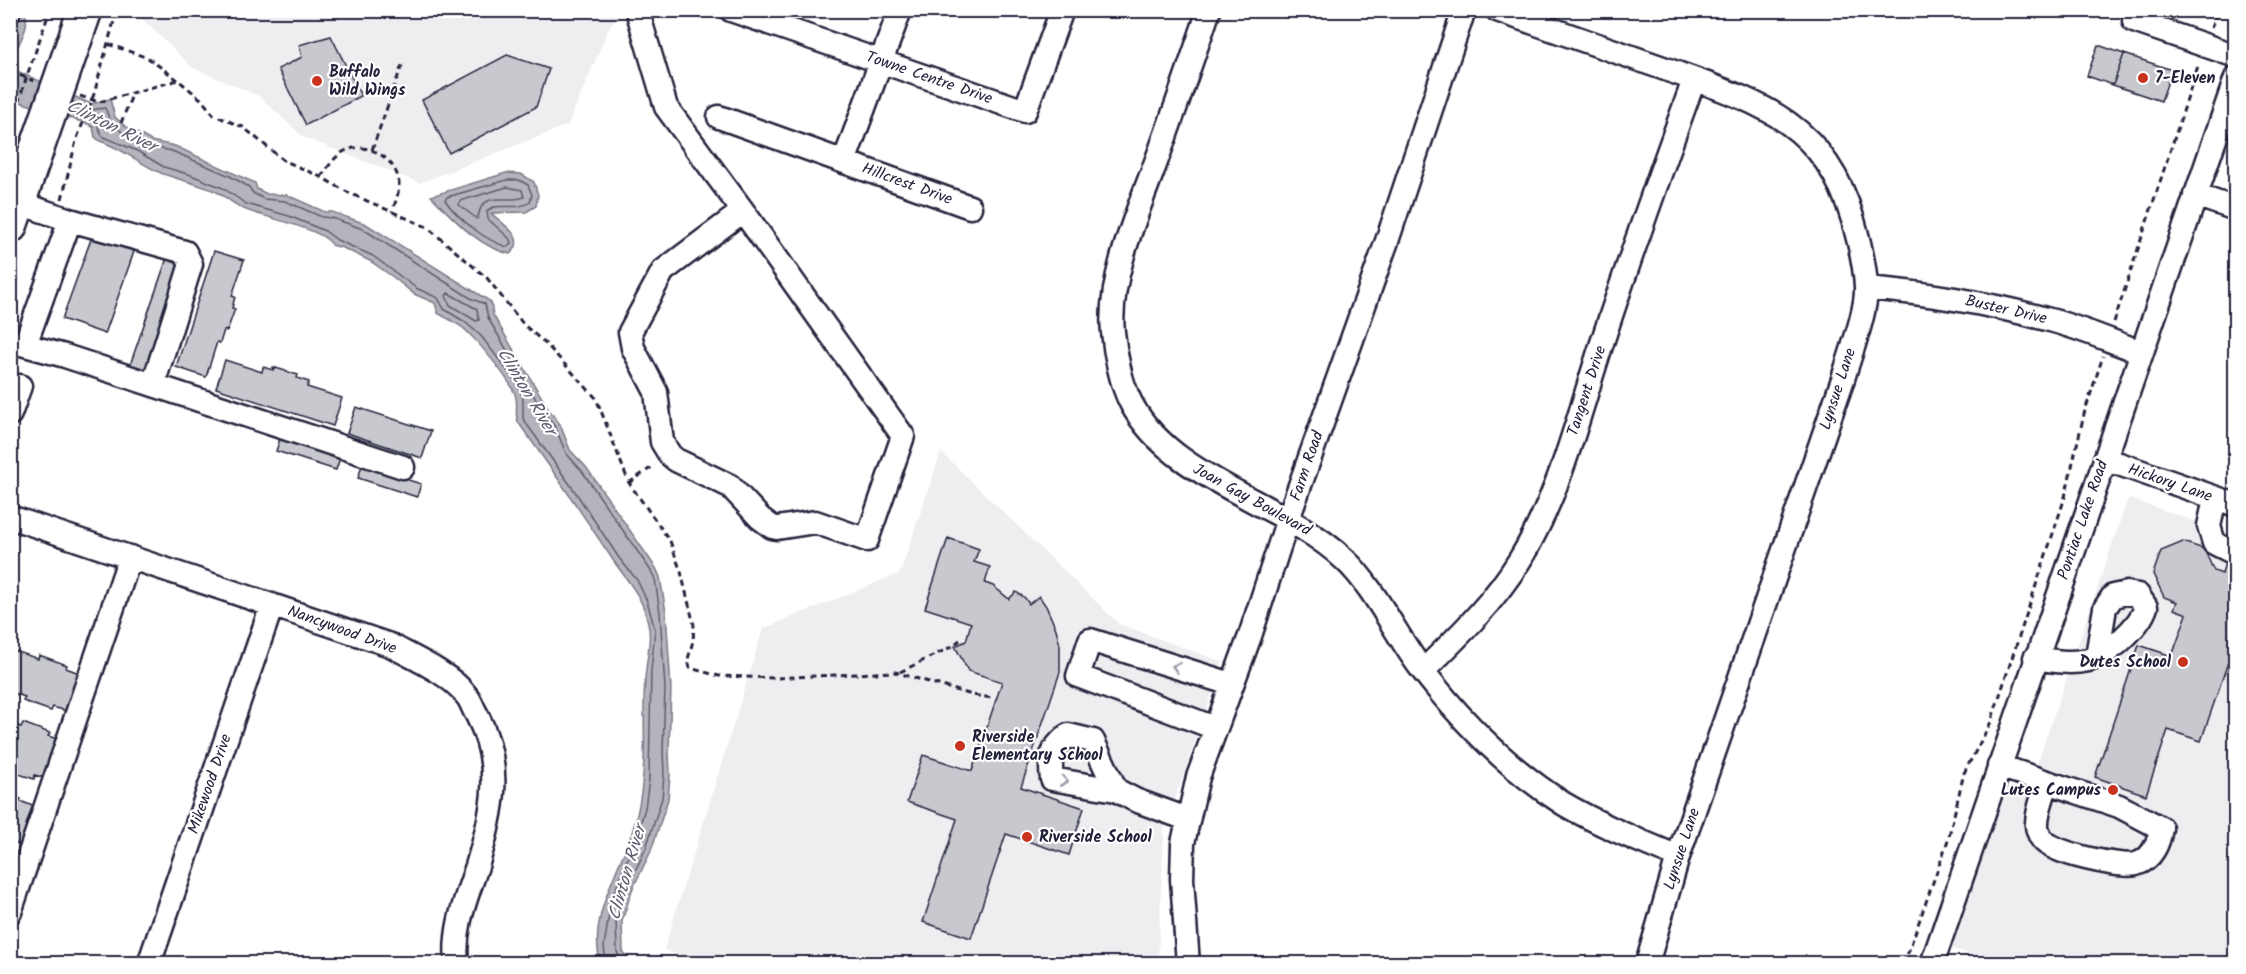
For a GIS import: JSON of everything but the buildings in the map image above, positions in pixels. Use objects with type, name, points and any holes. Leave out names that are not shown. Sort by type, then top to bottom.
[{"type":"highway","points":[[15,214],[85,10]]},
{"type":"street","points":[[637,10],[666,107],[743,211],[903,436],[867,540],[815,522],[772,527],[760,518],[730,486],[676,460],[670,455],[660,435],[656,392],[633,348],[630,337],[631,326],[663,271],[743,211]]},
{"type":"street","name":"Towne Centre Drive","points":[[731,10],[1025,111],[1062,10]]},
{"type":"street","name":"Hillcrest Drive","points":[[844,162],[900,10]]},
{"type":"street","name":"Joan Gay Boulevard","points":[[1209,10],[1120,267],[1113,299],[1112,330],[1118,364],[1131,403],[1152,432],[1190,466],[1312,533],[1347,562],[1376,600],[1442,697],[1481,740],[1528,780],[1566,805],[1678,857]]},
{"type":"street","name":"Farm Road","points":[[1188,963],[1182,879],[1183,843],[1198,777],[1250,636],[1288,519],[1387,241],[1464,10]]},
{"type":"street","name":"Lynsue Lane","points":[[1497,10],[1739,96],[1772,112],[1801,132],[1825,158],[1846,196],[1860,246],[1866,288],[1861,317],[1843,379],[1678,857],[1647,963]]},
{"type":"street","points":[[2136,10],[2134,21],[2235,56]]},
{"type":"street","name":"Pontiac Lake Road","points":[[1932,963],[2235,78]]},
{"type":"street","name":"Tangent Drive","points":[[1423,671],[1486,608],[1521,558],[1544,515],[1649,204],[1694,80]]},
{"type":"street","name":"Hillcrest Drive","points":[[719,117],[970,207]]},
{"type":"street","points":[[2195,195],[2235,209]]},
{"type":"street","points":[[15,214],[70,220],[186,252],[191,264],[153,385]]},
{"type":"street","points":[[70,220],[18,343],[403,466]]},
{"type":"street","name":"Buster Drive","points":[[1866,288],[1911,292],[1972,302],[2048,319],[2141,352]]},
{"type":"street","points":[[10,414],[20,386]]},
{"type":"street","name":"Hickory Lane","points":[[2105,459],[2225,502]]},
{"type":"street","points":[[2225,502],[2209,526],[2214,543],[2235,554]]},
{"type":"street","name":"Nancywood Drive","points":[[10,516],[390,645],[433,667],[466,694],[487,734],[495,769],[492,805],[484,841],[461,907],[455,950],[457,963]]},
{"type":"street","points":[[10,912],[130,558]]},
{"type":"street","name":"Mikewood Drive","points":[[148,963],[272,605]]},
{"type":"street","points":[[1215,728],[1078,676],[1090,640],[1232,684]]},
{"type":"street","points":[[2035,658],[2066,662],[2090,660],[2097,656]]},
{"type":"street","points":[[1999,766],[2047,782],[2119,806],[2161,828],[2159,842],[2150,856],[2136,864],[2098,861],[2059,851],[2043,841],[2036,824],[2047,782]]},
{"type":"street","points":[[1116,790],[1135,800],[1187,819]]},
{"type":"path","points":[[10,40],[22,10]]},
{"type":"path","points":[[10,123],[50,10]]},
{"type":"path","points":[[81,128],[94,94],[117,10]]},
{"type":"path","points":[[1904,963],[1948,840],[1964,773],[1991,722],[2057,520],[2084,414],[2218,10]]},
{"type":"path","points":[[108,44],[148,58],[201,99],[214,115],[243,127],[283,160],[349,193],[428,227],[487,278],[524,325],[547,345],[596,398],[629,483],[670,541],[681,572],[694,625],[688,665],[690,668],[719,676],[776,678],[898,672],[972,695],[992,698]]},
{"type":"path","points":[[372,150],[402,64]]},
{"type":"path","points":[[118,99],[178,80]]},
{"type":"path","points":[[121,123],[132,95]]},
{"type":"path","points":[[321,177],[332,161],[346,150],[362,148],[372,150],[383,156],[396,171],[399,185],[392,212]]},
{"type":"path","points":[[629,483],[670,455]]},
{"type":"path","points":[[898,672],[951,647],[960,640]]},
{"type":"shaded area","points":[[133,10],[621,11],[609,28],[568,125],[420,183],[303,137],[259,96],[193,68]]},
{"type":"shaded area","name":"Riverside Elementary School","points":[[941,452],[1119,624],[1223,662],[1164,830],[1158,963],[705,964],[664,950],[763,629],[900,573]]},
{"type":"shaded area","points":[[2128,498],[2235,535],[2235,963],[1997,963],[1948,947],[2003,787],[2027,794]]},
{"type":"water","points":[[11,11],[24,11],[26,24],[11,63]]},
{"type":"water","name":"Clinton River","points":[[11,63],[17,71],[91,104],[110,99],[115,117],[125,126],[151,141],[175,146],[255,183],[257,189],[267,194],[287,195],[325,212],[332,212],[366,224],[491,302],[493,315],[549,410],[560,424],[570,450],[586,467],[660,577],[666,612],[671,688],[670,775],[668,799],[651,851],[632,890],[622,921],[623,951],[628,963],[601,963],[598,931],[606,897],[632,833],[640,803],[644,757],[644,685],[650,639],[647,617],[634,588],[615,564],[518,422],[516,398],[506,378],[469,333],[438,313],[435,303],[414,294],[370,261],[332,245],[327,239],[307,229],[244,209],[217,192],[153,169],[100,141],[95,137],[93,127],[88,124],[17,101],[11,96]]},
{"type":"water","points":[[506,173],[521,174],[534,182],[538,195],[536,206],[526,212],[491,213],[515,237],[517,242],[510,254],[487,245],[477,238],[431,196]]},
{"type":"place","name":"7-Eleven","points":[[2143,78]]},
{"type":"place","name":"Buffalo Wild Wings","points":[[317,81]]},
{"type":"place","name":"Dutes School","points":[[2183,662]]},
{"type":"place","name":"Riverside Elementary School","points":[[960,746]]},
{"type":"place","name":"Lutes Campus","points":[[2113,790]]},
{"type":"place","name":"Riverside School","points":[[1027,837]]}]
